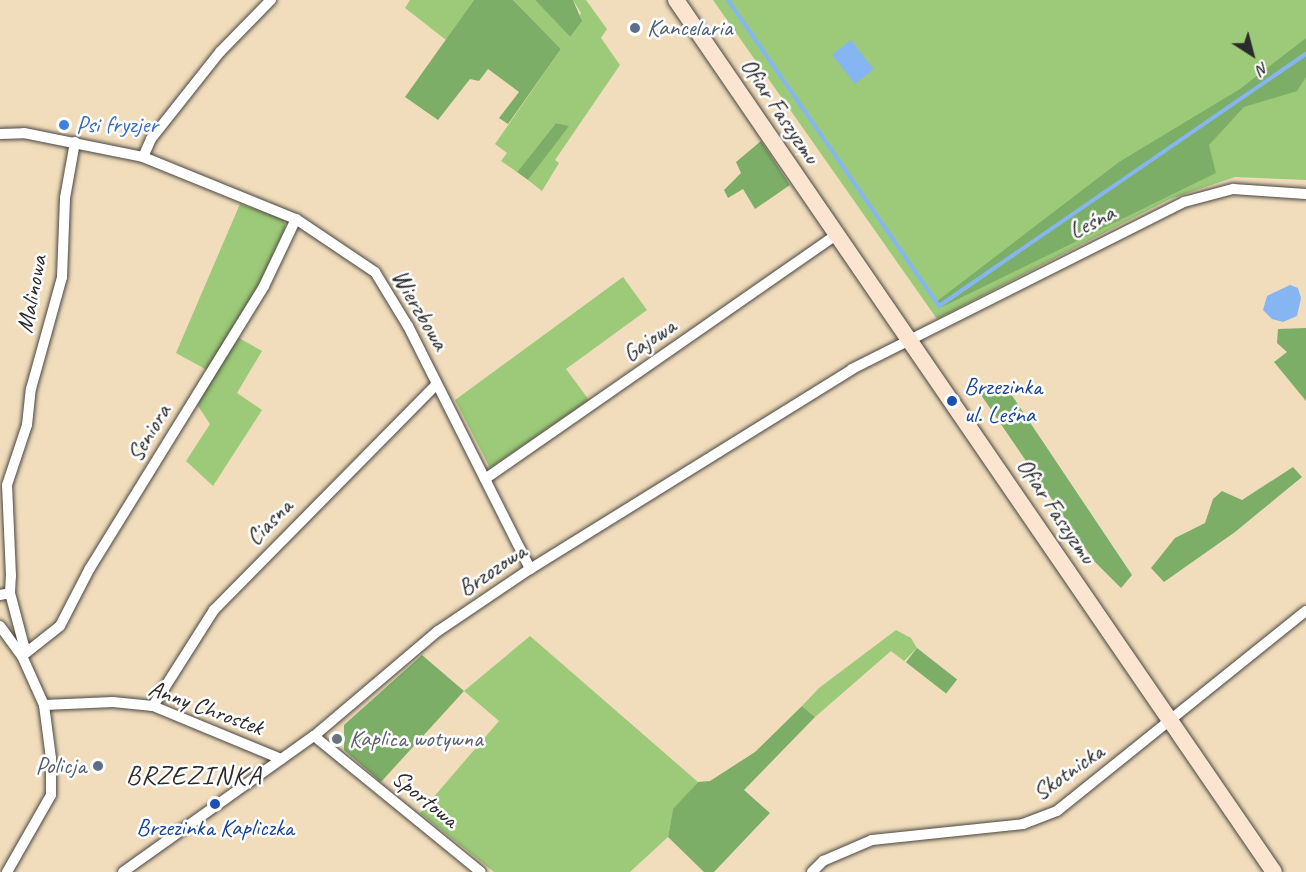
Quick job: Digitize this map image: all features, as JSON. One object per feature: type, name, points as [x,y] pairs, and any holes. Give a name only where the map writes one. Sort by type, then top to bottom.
[{"type":"street","points":[[143,157],[151,139],[220,52],[271,0]]},
{"type":"street","name":"Ofiar Faszyzmu","points":[[676,0],[1172,720],[1274,872]]},
{"type":"street","name":"Wierzbowa","points":[[0,134],[75,142],[143,157],[296,219],[375,272],[437,384],[530,569]]},
{"type":"street","name":"Malinowa","points":[[22,656],[24,646],[5,594],[7,485],[27,425],[31,389],[62,277],[65,198],[75,142]]},
{"type":"street","name":"Leśna","points":[[910,340],[1184,202],[1233,189],[1306,194]]},
{"type":"street","name":"Seniora","points":[[22,656],[60,626],[90,568],[264,286],[296,219]]},
{"type":"street","name":"Gajowa","points":[[485,479],[836,235]]},
{"type":"street","name":"Brzozowa","points":[[123,872],[314,736],[438,631],[530,569],[852,369],[910,340]]},
{"type":"street","name":"Ciasna","points":[[153,706],[214,610],[437,384]]},
{"type":"street","name":"Skotnicka","points":[[812,872],[823,861],[872,840],[1023,824],[1058,811],[1306,611]]},
{"type":"street","points":[[0,626],[22,656],[44,705],[51,795],[7,872]]},
{"type":"street","name":"Anny Chrostek","points":[[44,705],[113,702],[153,706],[281,759]]},
{"type":"street","name":"Sportowa","points":[[314,736],[481,872]]},
{"type":"green space","points":[[410,0],[474,0],[446,40],[405,8]]},
{"type":"green space","points":[[474,0],[513,0],[561,49],[508,124],[499,118],[519,92],[488,69],[479,81],[470,79],[438,120],[405,97]]},
{"type":"green space","points":[[513,0],[535,0],[570,37],[581,13],[573,0],[586,0],[607,29],[601,38],[620,65],[555,160],[559,163],[542,191],[528,180],[568,126],[556,123],[517,172],[501,161],[507,153],[495,144],[561,49]]},
{"type":"green space","points":[[535,0],[573,0],[582,21],[570,37]]},
{"type":"green space","points":[[713,0],[1306,0],[1306,180],[1235,177],[1170,199],[937,319]]},
{"type":"green space","points":[[1306,38],[1306,77],[1297,91],[1244,107],[1209,145],[1216,173],[942,307],[936,302],[1119,162],[1240,89]]},
{"type":"green space","points":[[556,123],[569,126],[528,180],[517,172]]},
{"type":"green space","points":[[761,141],[790,185],[755,209],[743,189],[728,198],[724,190],[741,173],[736,162]]},
{"type":"green space","points":[[240,204],[284,219],[285,228],[262,280],[207,370],[176,353]]},
{"type":"green space","points":[[623,277],[647,310],[566,369],[589,400],[490,468],[455,400]]},
{"type":"green space","points":[[1306,328],[1306,401],[1274,362],[1287,352],[1277,343],[1278,329]]},
{"type":"green space","points":[[239,338],[262,351],[237,393],[262,410],[213,486],[186,461],[210,424],[196,403]]},
{"type":"green space","points":[[1005,385],[1132,575],[1121,588],[1094,561],[979,392]]},
{"type":"green space","points":[[1293,467],[1302,477],[1235,532],[1164,582],[1151,568],[1175,538],[1205,523],[1213,499],[1222,491],[1242,500]]},
{"type":"green space","points":[[896,630],[911,638],[917,648],[904,661],[891,651],[815,717],[802,706],[819,688]]},
{"type":"green space","points":[[530,636],[698,782],[673,810],[668,837],[630,872],[494,872],[420,813],[499,721],[464,691]]},
{"type":"green space","points":[[917,648],[957,679],[946,694],[906,662]]},
{"type":"green space","points":[[422,655],[464,691],[381,782],[344,750],[344,725]]},
{"type":"green space","points":[[802,706],[815,717],[744,790],[770,813],[714,872],[704,872],[668,837],[673,809],[698,782],[710,781],[755,752]]},
{"type":"water","points":[[851,40],[874,69],[855,84],[832,55]]},
{"type":"water","points":[[1290,285],[1298,288],[1301,298],[1297,316],[1283,322],[1272,319],[1263,310],[1267,296]]},
{"type":"waterway","points":[[728,0],[939,306],[1306,54]]},
{"type":"place","name":"Kancelaria","points":[[635,28]]},
{"type":"place","name":"Psi fryzjer","points":[[64,125]]},
{"type":"place","name":"Brzezinka ul. Leśna","points":[[952,401]]},
{"type":"place","name":"Kaplica wotywna","points":[[337,739]]},
{"type":"place","name":"Policja","points":[[98,766]]},
{"type":"place","name":"Brzezinka Kapliczka","points":[[215,804]]},
{"type":"district","name":"BRZEZINKA","points":[[194,776]]}]
